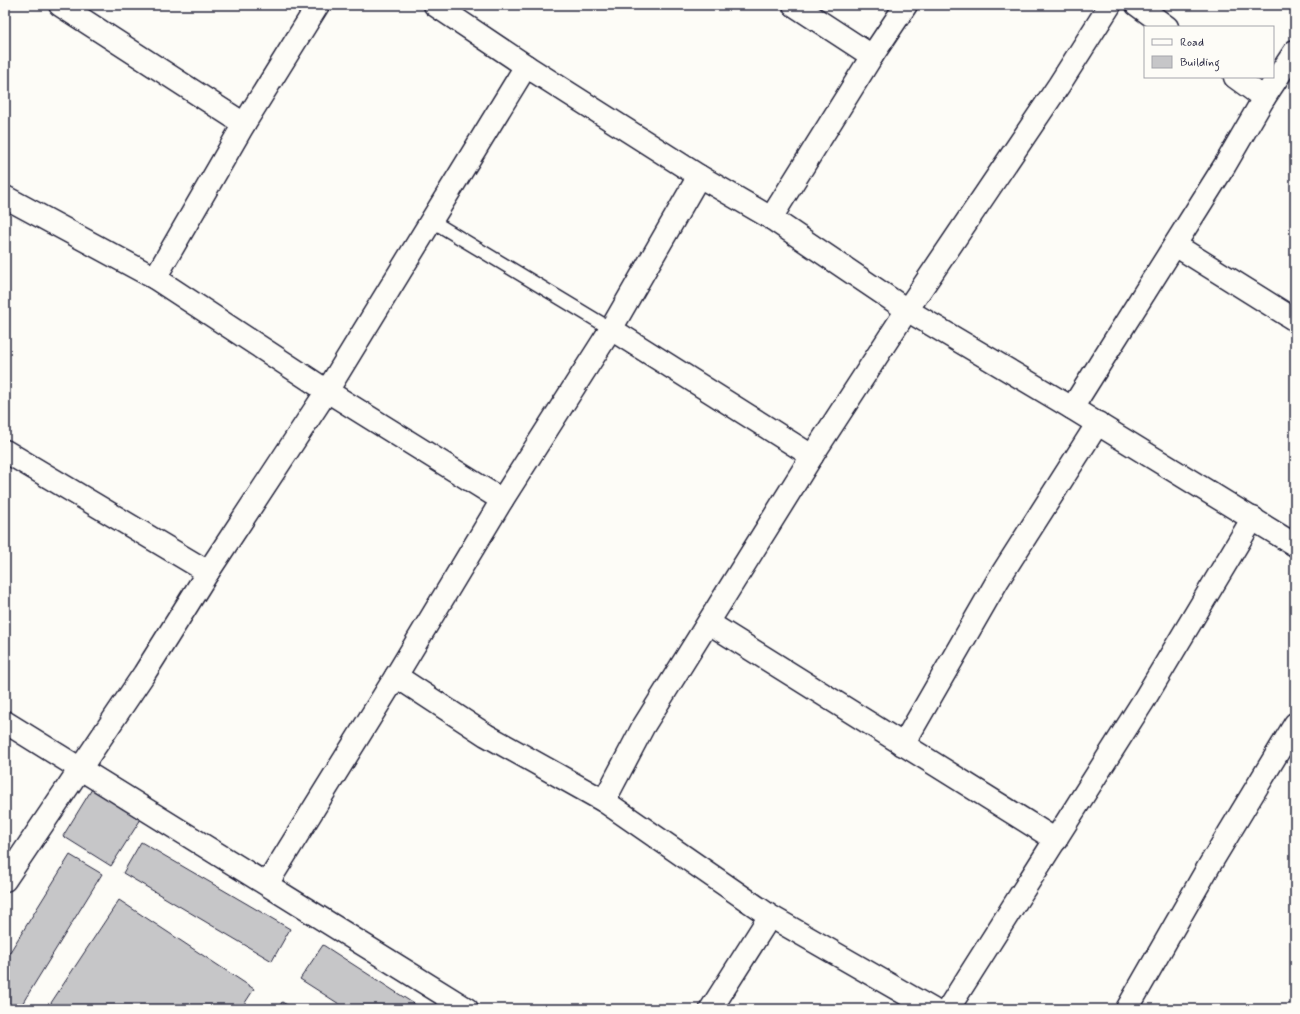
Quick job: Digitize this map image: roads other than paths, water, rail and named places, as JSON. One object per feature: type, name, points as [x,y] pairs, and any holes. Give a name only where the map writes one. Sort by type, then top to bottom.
[{"type":"street","points":[[60,5],[244,124]]},
{"type":"street","points":[[155,278],[244,124],[318,5]]},
{"type":"street","points":[[435,5],[463,13],[526,66],[699,176],[772,218],[907,310],[1098,423],[1295,544]]},
{"type":"street","points":[[794,5],[872,56]]},
{"type":"street","points":[[772,218],[872,56],[906,5]]},
{"type":"street","points":[[604,801],[643,727],[709,623],[749,555],[907,310],[1059,85],[1110,5]]},
{"type":"street","points":[[1137,5],[1166,26]]},
{"type":"street","points":[[1072,408],[1225,165],[1264,98],[1295,51]]},
{"type":"street","points":[[5,880],[144,674],[208,572],[327,391],[526,66]]},
{"type":"street","points":[[1236,78],[1264,98]]},
{"type":"street","points":[[267,884],[396,676],[502,500],[611,329],[699,176]]},
{"type":"street","points":[[5,197],[155,278],[327,391],[502,500]]},
{"type":"street","points":[[1175,245],[1295,320]]},
{"type":"street","points":[[611,329],[812,456]]},
{"type":"street","points":[[903,745],[998,580],[1098,423]]},
{"type":"street","points":[[5,451],[208,572]]},
{"type":"street","points":[[948,1009],[1144,700],[1253,518]]},
{"type":"street","points":[[709,623],[1056,840]]},
{"type":"street","points":[[396,676],[486,735],[604,801],[770,916],[932,1009]]},
{"type":"street","points":[[5,722],[467,1009]]},
{"type":"street","points":[[1127,1009],[1205,873],[1295,724]]},
{"type":"street","points":[[712,1009],[770,916]]},
{"type":"lane","points":[[432,221],[611,329]]}]
